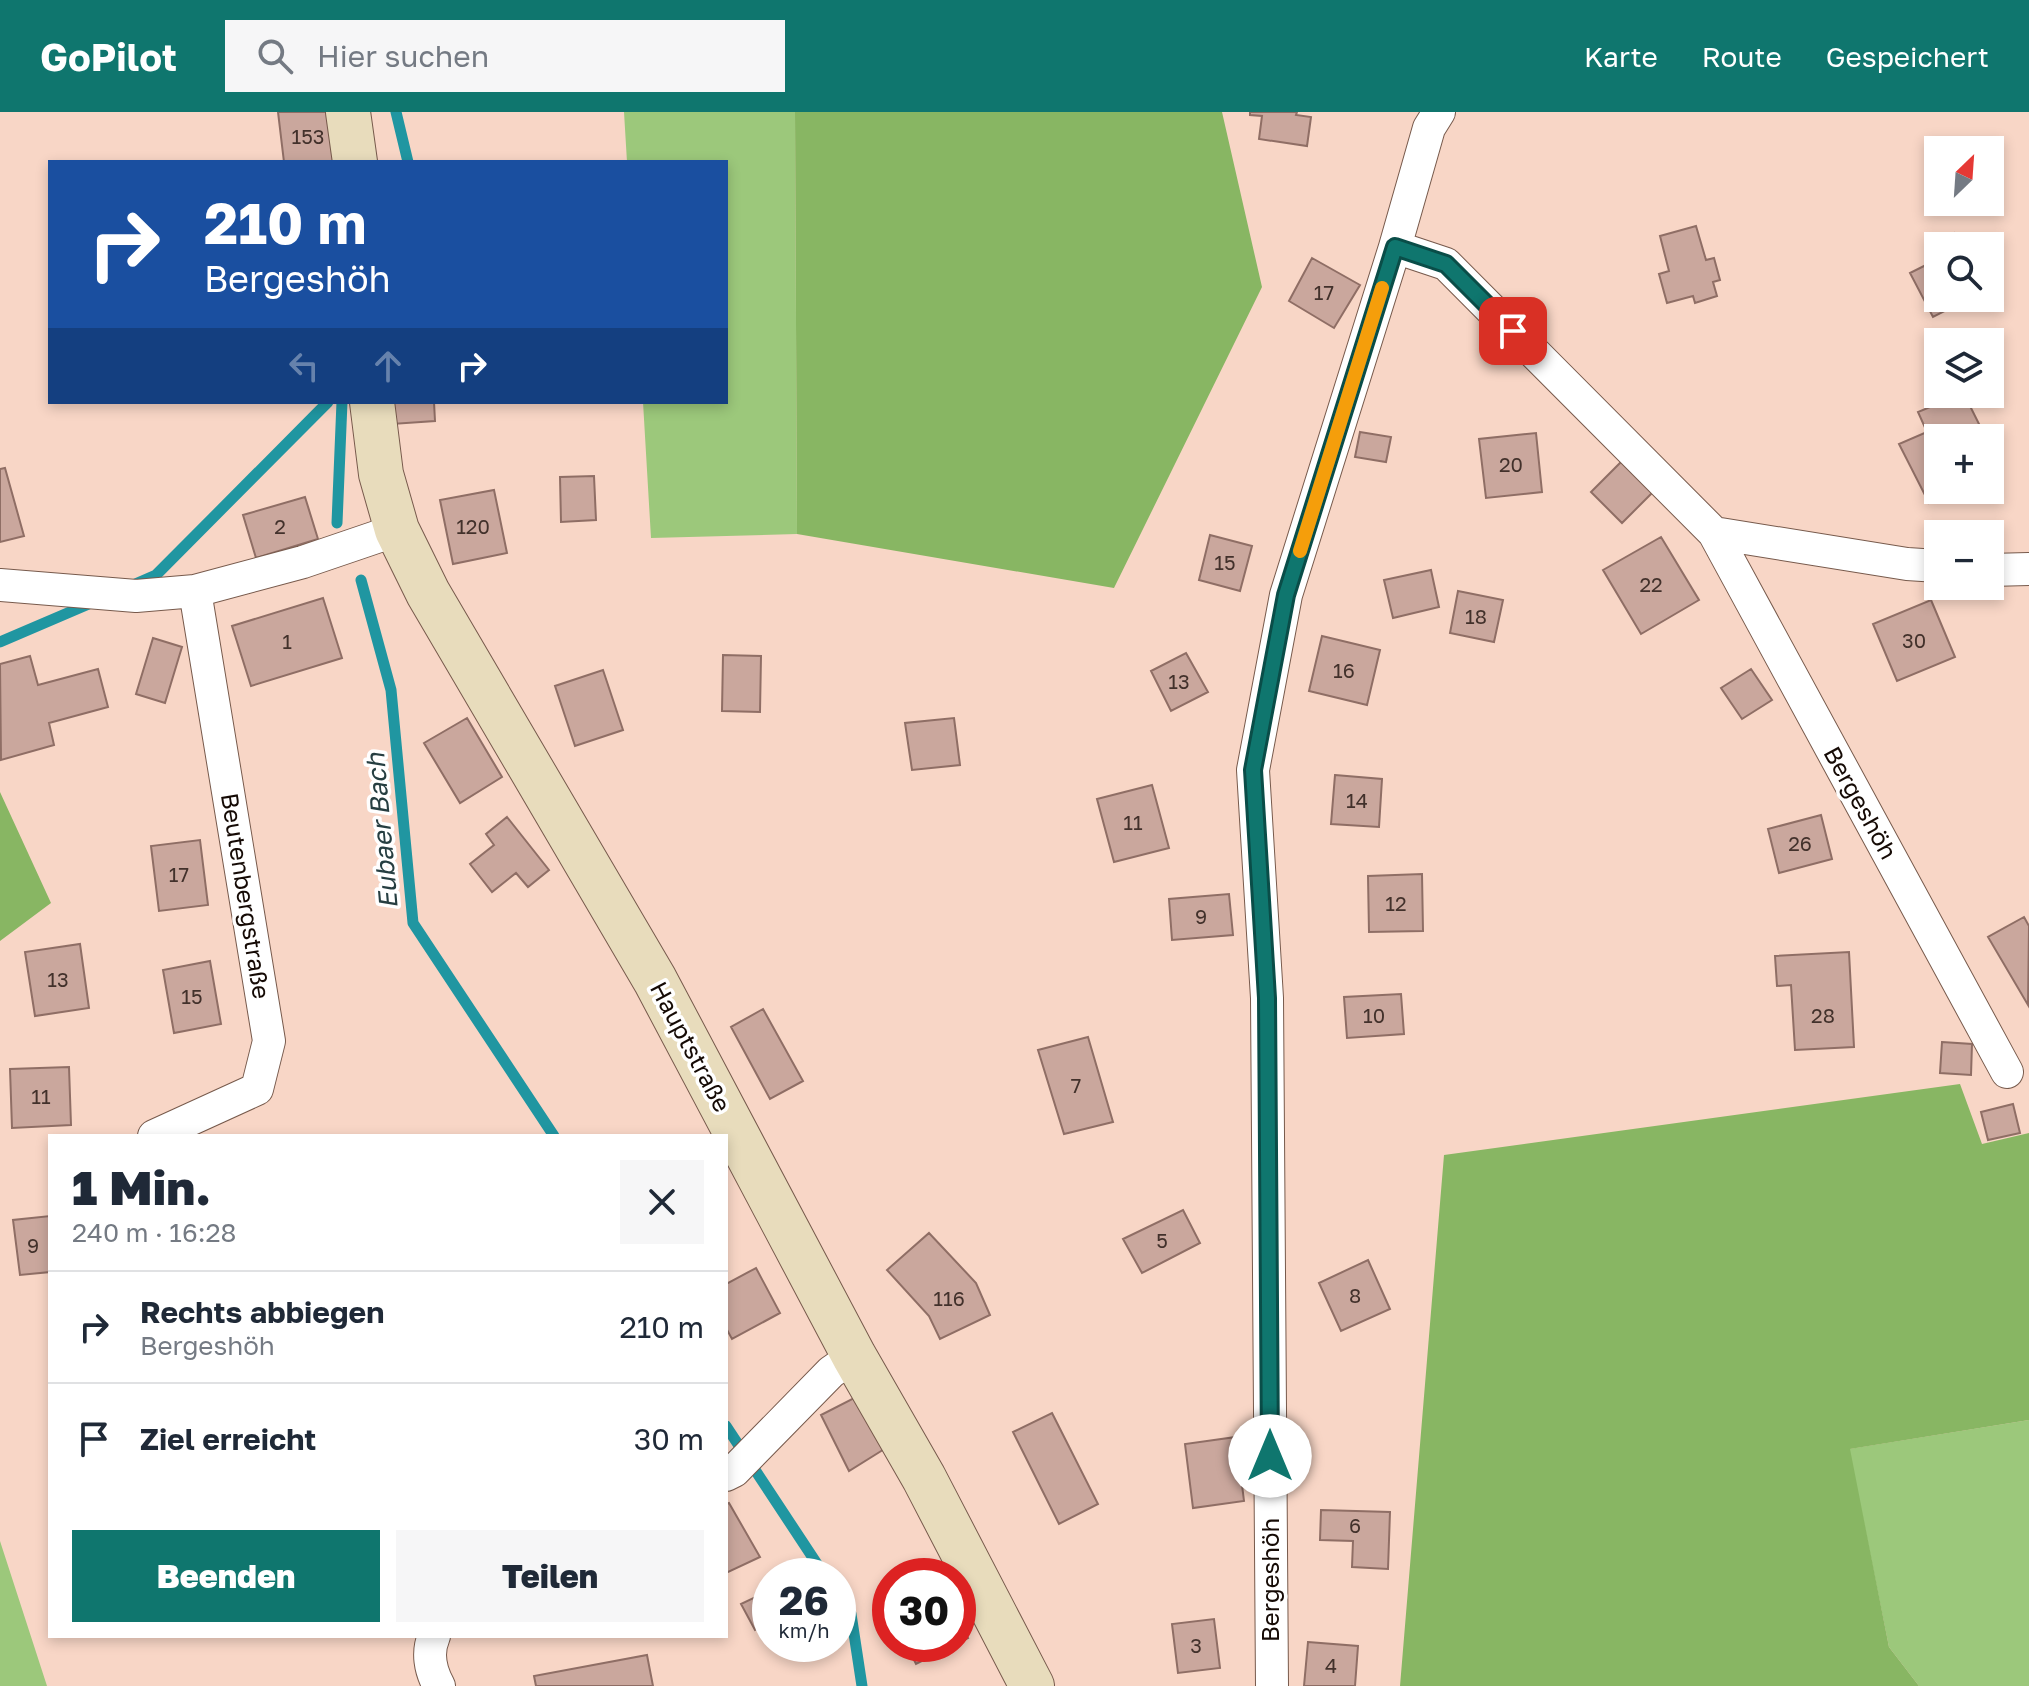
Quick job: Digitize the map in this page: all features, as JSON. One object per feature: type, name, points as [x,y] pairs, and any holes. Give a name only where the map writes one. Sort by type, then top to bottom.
[{"type":"street","points":[[348,112],[355,160]]},
{"type":"street","name":"Bergeshöh","points":[[1272,1686],[1267,998],[1253,770],[1286,595],[1429,128],[1439,112]]},
{"type":"street","name":"Bergeshöh","points":[[1395,247],[1446,264],[1714,533],[2007,1072]]},
{"type":"street","name":"Hauptstraße","points":[[372,404],[381,474],[397,530],[428,593],[655,980],[854,1356],[924,1478],[1032,1686]]},
{"type":"street","points":[[0,585],[136,596],[195,591],[303,562],[397,530]]},
{"type":"street","points":[[1714,533],[1924,565]]},
{"type":"street","points":[[2004,570],[2029,569]]},
{"type":"street","name":"Beutenbergstraße","points":[[158,1134],[257,1089],[269,1041],[195,591]]},
{"type":"street","points":[[730,1473],[831,1372],[854,1356]]},
{"type":"street","points":[[433,1638],[429,1647],[431,1666],[439,1686]]},
{"type":"green space","points":[[624,112],[795,112],[797,534],[651,538],[643,404],[728,404],[728,160],[627,160]]},
{"type":"green space","points":[[795,112],[1222,112],[1262,287],[1114,588],[797,534]]},
{"type":"green space","points":[[0,792],[51,903],[0,941]]},
{"type":"green space","points":[[1960,1084],[1982,1144],[2029,1133],[2029,1420],[1850,1449],[1889,1647],[1919,1686],[1400,1686],[1444,1155]]},
{"type":"green space","points":[[2029,1420],[2029,1686],[1919,1686],[1889,1647],[1849,1449]]},
{"type":"green space","points":[[0,1541],[47,1686],[0,1686]]},
{"type":"building","points":[[278,112],[332,112],[338,160],[284,160]]},
{"type":"building","points":[[1250,112],[1297,112],[1296,115],[1311,117],[1307,146],[1259,139],[1262,116],[1250,115]]},
{"type":"building","points":[[1696,226],[1706,260],[1714,258],[1720,280],[1713,282],[1717,296],[1695,303],[1693,296],[1667,303],[1659,274],[1669,271],[1660,236]]},
{"type":"building","points":[[1312,258],[1360,285],[1334,328],[1289,301]]},
{"type":"building","points":[[1924,266],[1924,300],[1910,273]]},
{"type":"building","points":[[390,404],[434,404],[435,421],[392,424]]},
{"type":"building","points":[[1928,408],[1971,408],[1979,424],[1924,425],[1918,412]]},
{"type":"building","points":[[1360,432],[1391,437],[1386,462],[1355,457]]},
{"type":"building","points":[[1536,433],[1542,492],[1486,498],[1479,439]]},
{"type":"building","points":[[1924,433],[1924,493],[1899,444]]},
{"type":"building","points":[[1622,461],[1654,491],[1622,523],[1591,492]]},
{"type":"building","points":[[5,468],[24,536],[0,542],[0,469]]},
{"type":"building","points":[[594,476],[596,520],[561,522],[560,477]]},
{"type":"building","points":[[494,490],[507,553],[453,564],[440,500]]},
{"type":"building","points":[[305,497],[318,539],[256,558],[243,515]]},
{"type":"building","points":[[1210,535],[1252,546],[1240,591],[1199,580]]},
{"type":"building","points":[[1661,537],[1699,600],[1641,634],[1603,570]]},
{"type":"building","points":[[1431,570],[1439,607],[1393,618],[1384,580]]},
{"type":"building","points":[[1458,591],[1503,600],[1494,642],[1450,633]]},
{"type":"building","points":[[323,598],[342,658],[251,686],[232,626]]},
{"type":"building","points":[[1931,600],[1955,657],[1897,681],[1873,624]]},
{"type":"building","points":[[1322,636],[1380,650],[1367,705],[1309,691]]},
{"type":"building","points":[[153,638],[182,647],[165,703],[136,694]]},
{"type":"building","points":[[1186,653],[1208,692],[1171,711],[1151,671]]},
{"type":"building","points":[[723,655],[761,656],[760,712],[722,711]]},
{"type":"building","points":[[30,656],[38,685],[98,669],[108,707],[49,723],[54,745],[1,760],[0,664]]},
{"type":"building","points":[[1751,669],[1772,700],[1742,719],[1721,688]]},
{"type":"building","points":[[603,670],[623,730],[575,746],[555,686]]},
{"type":"building","points":[[467,718],[502,777],[460,803],[424,743]]},
{"type":"building","points":[[954,718],[960,765],[912,770],[905,723]]},
{"type":"building","points":[[1335,775],[1382,779],[1379,827],[1331,824]]},
{"type":"building","points":[[1152,785],[1169,848],[1114,862],[1097,799]]},
{"type":"building","points":[[1821,815],[1832,859],[1779,873],[1768,829]]},
{"type":"building","points":[[507,817],[549,870],[528,887],[516,873],[492,892],[470,864],[494,845],[486,834]]},
{"type":"building","points":[[200,840],[208,905],[159,911],[151,846]]},
{"type":"building","points":[[1422,874],[1423,931],[1369,932],[1368,876]]},
{"type":"building","points":[[1229,894],[1233,935],[1172,940],[1169,899]]},
{"type":"building","points":[[2024,917],[2029,926],[2028,1005],[1988,937]]},
{"type":"building","points":[[80,944],[89,1008],[35,1016],[25,952]]},
{"type":"building","points":[[1849,952],[1854,1047],[1795,1050],[1791,985],[1777,986],[1775,956]]},
{"type":"building","points":[[210,961],[221,1024],[174,1033],[163,970]]},
{"type":"building","points":[[1401,994],[1404,1034],[1347,1038],[1344,997]]},
{"type":"building","points":[[763,1009],[803,1081],[770,1099],[731,1027]]},
{"type":"building","points":[[1088,1037],[1113,1122],[1064,1134],[1038,1050]]},
{"type":"building","points":[[1942,1042],[1972,1044],[1971,1075],[1940,1073]]},
{"type":"building","points":[[69,1067],[71,1125],[12,1128],[10,1069]]},
{"type":"building","points":[[2013,1104],[2020,1133],[1988,1140],[1981,1112]]},
{"type":"building","points":[[1183,1210],[1200,1243],[1142,1273],[1123,1239]]},
{"type":"building","points":[[48,1216],[48,1272],[20,1275],[13,1220]]},
{"type":"building","points":[[929,1233],[976,1283],[990,1315],[940,1339],[929,1316],[887,1270]]},
{"type":"building","points":[[1368,1260],[1390,1309],[1341,1331],[1319,1283]]},
{"type":"building","points":[[756,1268],[780,1313],[732,1339],[728,1332],[728,1283]]},
{"type":"building","points":[[858,1396],[886,1448],[849,1471],[821,1415]]},
{"type":"building","points":[[1052,1413],[1098,1504],[1059,1524],[1013,1432]]},
{"type":"building","points":[[1236,1437],[1244,1501],[1193,1508],[1185,1444]]},
{"type":"building","points":[[729,1503],[760,1557],[752,1558],[728,1572]]},
{"type":"building","points":[[1321,1510],[1390,1512],[1388,1569],[1352,1567],[1353,1541],[1320,1540]]},
{"type":"building","points":[[752,1599],[752,1624],[741,1604]]},
{"type":"building","points":[[1214,1619],[1220,1668],[1178,1673],[1172,1624]]},
{"type":"building","points":[[1308,1642],[1358,1646],[1355,1686],[1304,1686]]},
{"type":"building","points":[[647,1655],[653,1686],[536,1686],[534,1676]]},
{"type":"waterway","name":"Eubaer Bach","points":[[396,112],[408,160]]},
{"type":"waterway","points":[[133,585],[156,575],[326,404]]},
{"type":"waterway","name":"Eubaer Bach","points":[[337,523],[342,404]]},
{"type":"waterway","name":"Eubaer Bach","points":[[361,580],[391,690],[413,923],[553,1134]]},
{"type":"waterway","points":[[0,642],[91,603]]},
{"type":"waterway","name":"Eubaer Bach","points":[[728,1429],[813,1558]]},
{"type":"waterway","name":"Eubaer Bach","points":[[856,1647],[862,1686]]},
{"type":"slow traffic","points":[[1300,551],[1382,288]]},
{"type":"route","points":[[1270,1456],[1267,998],[1253,770],[1286,595],[1395,247],[1446,264],[1513,331]]}]
